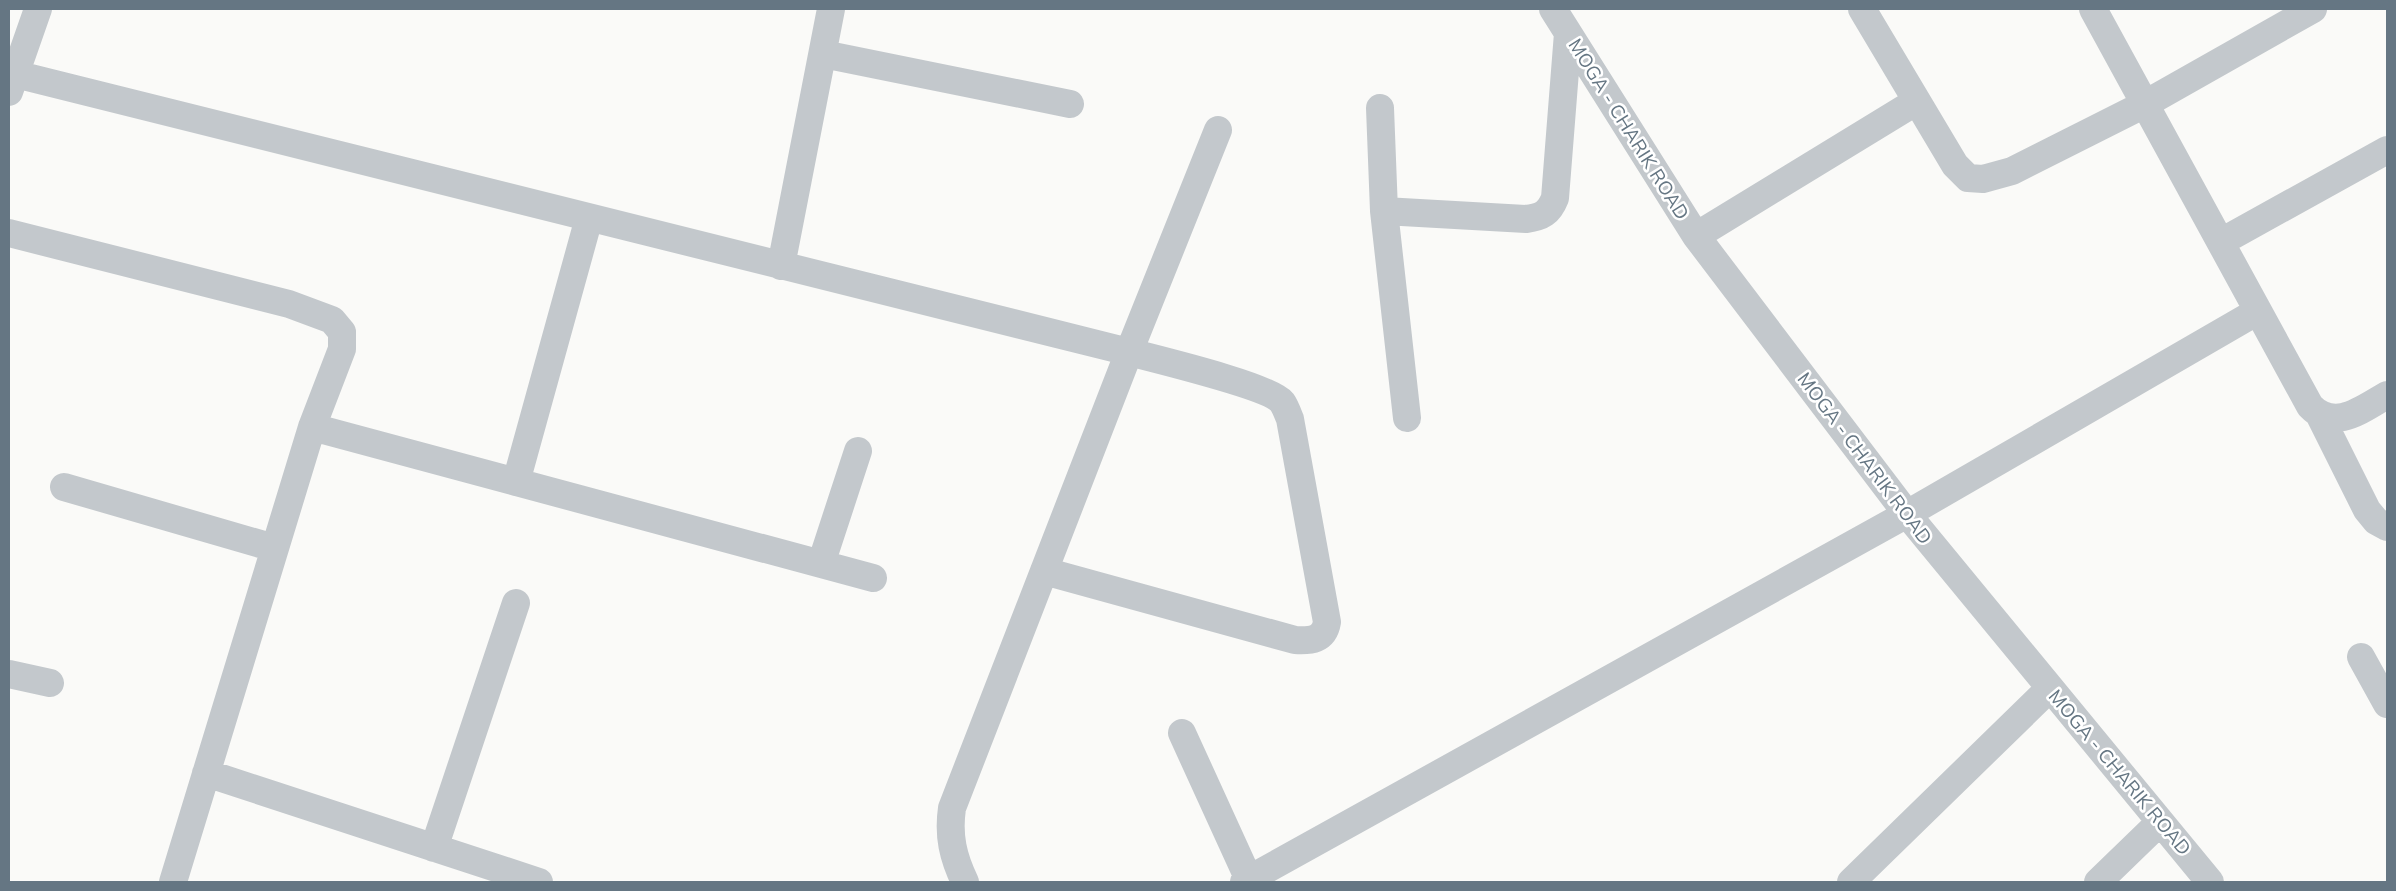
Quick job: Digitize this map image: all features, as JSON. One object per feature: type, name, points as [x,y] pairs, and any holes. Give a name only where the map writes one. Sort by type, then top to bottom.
[{"type":"street","points":[[38,9],[12,84],[589,218],[1129,352],[1238,382],[1265,392],[1281,401],[1290,419],[1327,622],[1326,630],[1322,635],[1309,641],[1295,640],[1044,571]]},
{"type":"street","points":[[781,266],[831,9]]},
{"type":"street","name":"MOGA - CHARIK ROAD","points":[[1553,9],[1696,236],[1907,514],[2210,882]]},
{"type":"street","points":[[1862,9],[1955,165],[1968,178],[1983,179],[2012,171],[2145,104],[2313,9]]},
{"type":"street","points":[[2093,9],[2310,406],[2320,416],[2367,510],[2376,521],[2387,528]]},
{"type":"street","points":[[1384,211],[1526,219],[1540,218],[1550,209],[1555,198],[1568,33]]},
{"type":"street","points":[[822,54],[1070,104]]},
{"type":"street","points":[[1696,236],[1917,101]]},
{"type":"street","points":[[1380,108],[1384,211],[1407,418]]},
{"type":"street","points":[[965,882],[956,863],[949,828],[952,808],[1129,352],[1218,130]]},
{"type":"street","points":[[2221,242],[2387,150]]},
{"type":"street","points":[[516,482],[589,218]]},
{"type":"street","points":[[9,233],[289,304],[332,320],[342,332],[342,349],[312,427],[173,882]]},
{"type":"street","points":[[1182,733],[1248,881],[1907,514],[2258,311]]},
{"type":"street","points":[[2320,416],[2335,419],[2352,414],[2387,394]]},
{"type":"street","points":[[312,427],[873,578]]},
{"type":"street","points":[[821,564],[858,451]]},
{"type":"street","points":[[64,487],[274,548]]},
{"type":"street","points":[[434,848],[516,603]]},
{"type":"street","points":[[2361,658],[2387,704]]},
{"type":"street","points":[[9,674],[50,683]]},
{"type":"street","points":[[1851,882],[2050,688]]},
{"type":"street","points":[[206,773],[539,882]]},
{"type":"street","points":[[2098,882],[2160,822]]}]
